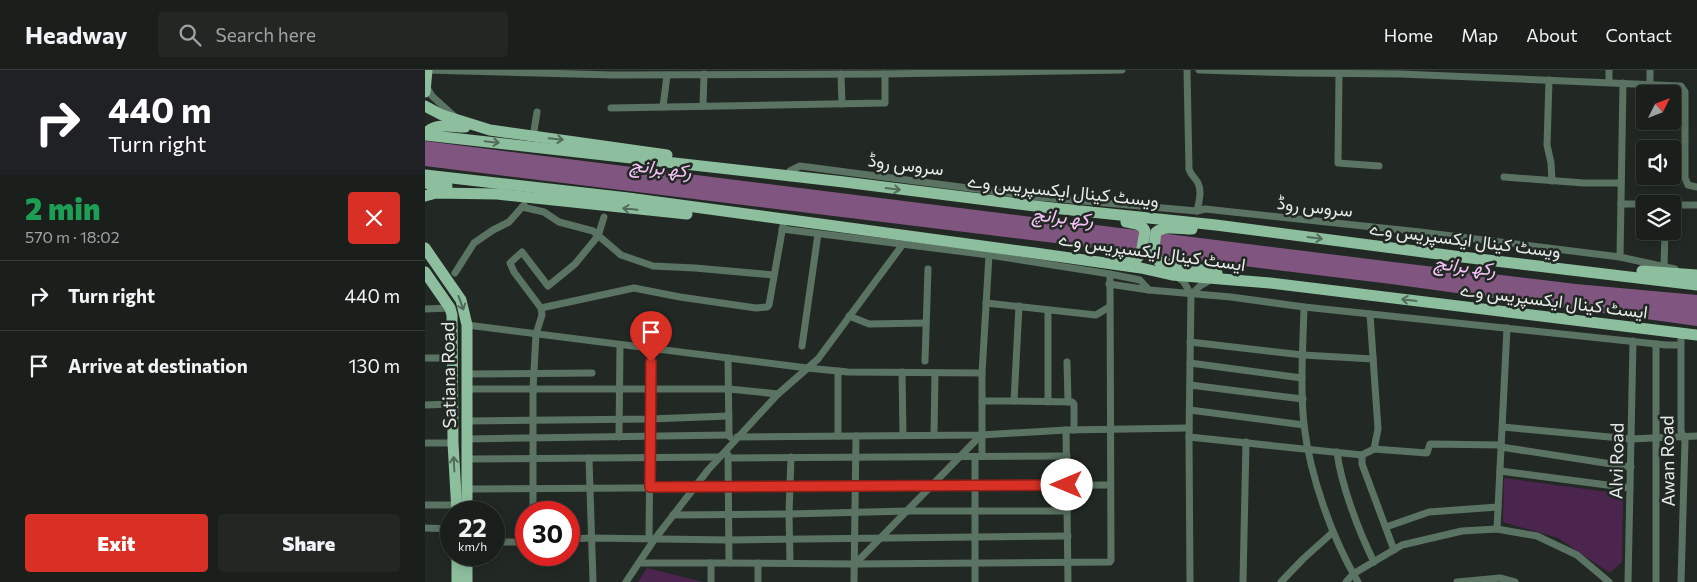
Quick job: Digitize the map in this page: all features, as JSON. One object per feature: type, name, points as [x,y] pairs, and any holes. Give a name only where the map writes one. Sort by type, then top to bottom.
[{"type":"main road","points":[[425,92],[426,70]]},
{"type":"main road","points":[[425,106],[442,115],[490,130],[790,171],[844,182]]},
{"type":"main road","points":[[425,134],[438,125],[474,126]]},
{"type":"main road","name":"ویسٹ کینال ایکسپریس وے","points":[[425,134],[1043,207],[1281,233],[1697,285]]},
{"type":"main road","name":"ایسٹ کینال ایکسپریس وے","points":[[425,175],[628,198],[783,225],[1035,253],[1141,268],[1172,275],[1270,284],[1697,335]]},
{"type":"main road","points":[[425,182],[431,186],[497,194],[783,225]]},
{"type":"main road","points":[[425,196],[436,193],[497,194]]},
{"type":"main road","points":[[1043,207],[1139,224],[1150,232]]},
{"type":"main road","points":[[1150,232],[1167,228],[1281,233]]},
{"type":"main road","points":[[1147,255],[1150,232]]},
{"type":"main road","name":"Satiana Road","points":[[425,248],[450,274],[461,300],[467,324],[467,501]]},
{"type":"main road","points":[[1035,253],[1133,259],[1147,255],[1161,262],[1270,284]]},
{"type":"main road","points":[[1454,256],[1546,265],[1697,274]]},
{"type":"main road","name":"Satiana Road","points":[[425,272],[449,308],[453,323],[453,443],[457,501]]},
{"type":"main road","points":[[433,284],[450,274]]},
{"type":"main road","points":[[1457,306],[1637,339],[1697,342]]},
{"type":"main road","points":[[457,566],[457,582]]},
{"type":"main road","points":[[467,566],[467,582]]},
{"type":"street","points":[[426,70],[704,74],[742,72],[885,74],[1122,70]]},
{"type":"street","points":[[1187,70],[1189,169],[1200,188],[1197,211]]},
{"type":"street","points":[[1199,70],[1339,74],[1382,72],[1479,74],[1549,80],[1681,86],[1685,92],[1685,178],[1688,185],[1697,187]]},
{"type":"street","points":[[1609,70],[1609,82]]},
{"type":"street","points":[[1650,84],[1651,70]]},
{"type":"street","points":[[663,107],[664,73]]},
{"type":"street","points":[[703,106],[704,74]]},
{"type":"street","points":[[841,74],[842,104]]},
{"type":"street","points":[[611,108],[885,103],[885,74]]},
{"type":"street","points":[[1339,74],[1338,163],[1379,166]]},
{"type":"street","points":[[1549,80],[1547,145],[1552,181]]},
{"type":"street","points":[[425,83],[432,96],[459,120],[490,130]]},
{"type":"street","points":[[1621,257],[1623,83]]},
{"type":"street","points":[[533,137],[537,112]]},
{"type":"street","name":"سروس روڈ","points":[[790,171],[800,166],[1037,197],[1197,211],[1205,209],[1429,234],[1621,257],[1697,274]]},
{"type":"street","points":[[1504,177],[1552,181],[1621,183]]},
{"type":"street","points":[[450,274],[474,242],[509,222],[530,197]]},
{"type":"street","points":[[1621,204],[1636,204]]},
{"type":"street","points":[[1681,205],[1697,205]]},
{"type":"street","points":[[522,207],[544,212],[559,222],[593,231],[621,255],[653,266],[775,275]]},
{"type":"street","points":[[533,501],[533,389],[536,334],[542,315],[541,308],[514,272],[510,263],[522,252],[548,286],[575,264],[598,236],[604,217]]},
{"type":"street","points":[[541,308],[635,288],[680,298],[765,308],[769,305],[783,225],[818,234],[989,255],[1110,274],[1140,280],[1149,290]]},
{"type":"street","points":[[802,346],[818,234]]},
{"type":"street","points":[[1664,267],[1665,240]]},
{"type":"street","points":[[626,582],[639,563],[651,539],[728,447],[733,438],[826,348],[903,244]]},
{"type":"street","points":[[975,582],[975,485],[981,435],[989,255]]},
{"type":"street","points":[[925,361],[928,269]]},
{"type":"street","points":[[639,563],[855,564],[1107,562],[1111,560],[1110,274]]},
{"type":"street","points":[[1172,275],[1184,282],[1191,295],[1189,428],[1191,582]]},
{"type":"street","points":[[1191,295],[1200,286],[1212,279]]},
{"type":"street","points":[[1109,284],[1191,295],[1231,297],[1370,314],[1637,339],[1657,344],[1681,342]]},
{"type":"street","points":[[987,303],[1096,315],[1109,307]]},
{"type":"street","points":[[1014,401],[1019,306]]},
{"type":"street","points":[[1304,307],[1302,378],[1304,425],[1308,450],[1333,532],[1343,556],[1358,582]]},
{"type":"street","points":[[425,309],[449,308]]},
{"type":"street","points":[[1048,310],[1048,402]]},
{"type":"street","points":[[1370,314],[1378,429],[1373,449]]},
{"type":"street","points":[[849,316],[869,324],[926,322]]},
{"type":"street","points":[[467,324],[651,349],[838,371],[983,373]]},
{"type":"street","points":[[1497,530],[1507,328]]},
{"type":"street","name":"Alvi Road","points":[[1626,581],[1637,339]]},
{"type":"street","points":[[1190,342],[1303,355],[1373,359]]},
{"type":"street","name":"Awan Road","points":[[1681,342],[1681,431],[1684,437],[1681,582]]},
{"type":"street","points":[[1656,582],[1657,344]]},
{"type":"street","points":[[619,438],[620,345]]},
{"type":"street","points":[[651,349],[651,539]]},
{"type":"street","points":[[425,358],[453,358]]},
{"type":"street","points":[[728,358],[729,416],[733,438]]},
{"type":"street","points":[[1067,362],[1069,402]]},
{"type":"street","points":[[1190,363],[1302,378]]},
{"type":"street","points":[[838,371],[838,436]]},
{"type":"street","points":[[903,372],[903,436]]},
{"type":"street","points":[[935,372],[935,435]]},
{"type":"street","points":[[467,374],[593,373]]},
{"type":"street","points":[[1190,385],[1303,399]]},
{"type":"street","points":[[467,389],[729,389],[778,394]]},
{"type":"street","points":[[982,401],[1074,403],[1067,456],[1068,582]]},
{"type":"street","points":[[425,405],[453,404]]},
{"type":"street","points":[[1190,410],[1304,425]]},
{"type":"street","points":[[467,421],[729,416]]},
{"type":"street","points":[[1503,427],[1631,439],[1697,436]]},
{"type":"street","points":[[467,439],[981,435],[1070,430],[1189,428]]},
{"type":"street","points":[[855,564],[981,435]]},
{"type":"street","points":[[854,582],[855,436]]},
{"type":"street","points":[[1189,437],[1362,455],[1373,449],[1427,453],[1430,444],[1501,446],[1631,467]]},
{"type":"street","points":[[1243,582],[1246,442]]},
{"type":"street","points":[[425,443],[453,443]]},
{"type":"street","points":[[728,447],[729,563]]},
{"type":"street","points":[[1337,452],[1339,468],[1374,562]]},
{"type":"street","points":[[1362,455],[1361,464],[1394,550]]},
{"type":"street","points":[[729,458],[1067,456]]},
{"type":"street","points":[[467,459],[719,457]]},
{"type":"street","points":[[790,563],[791,457]]},
{"type":"street","points":[[589,458],[593,582]]},
{"type":"street","points":[[1500,471],[1630,488]]},
{"type":"street","points":[[467,489],[1110,485]]},
{"type":"street","points":[[425,505],[440,506]]},
{"type":"street","points":[[1386,527],[1429,512],[1498,507]]},
{"type":"street","points":[[673,514],[1067,511]]},
{"type":"street","points":[[425,528],[440,529]]},
{"type":"street","points":[[1346,582],[1353,574],[1402,545],[1462,531],[1497,530],[1537,536],[1577,555],[1609,582]]},
{"type":"street","points":[[1281,582],[1333,532]]},
{"type":"street","points":[[580,538],[790,540],[1067,536]]},
{"type":"street","points":[[711,563],[711,582]]},
{"type":"street","points":[[758,563],[758,582]]},
{"type":"street","points":[[1457,582],[1500,578],[1515,582]]},
{"type":"shaded area","points":[[425,141],[1393,262],[1576,284],[1697,295],[1697,326],[1391,284],[425,166]]},
{"type":"shaded area","points":[[1504,478],[1623,494],[1622,562],[1610,573],[1558,538],[1503,522]]},
{"type":"shaded area","points":[[647,568],[703,582],[638,582]]},
{"type":"route","points":[[651,362],[650,487],[1067,485]]},
{"type":"water label","name":"رکھ برانچ","points":[[661,167]]},
{"type":"water label","name":"رکھ برانچ","points":[[1063,216]]},
{"type":"water label","name":"رکھ برانچ","points":[[1465,265]]}]
